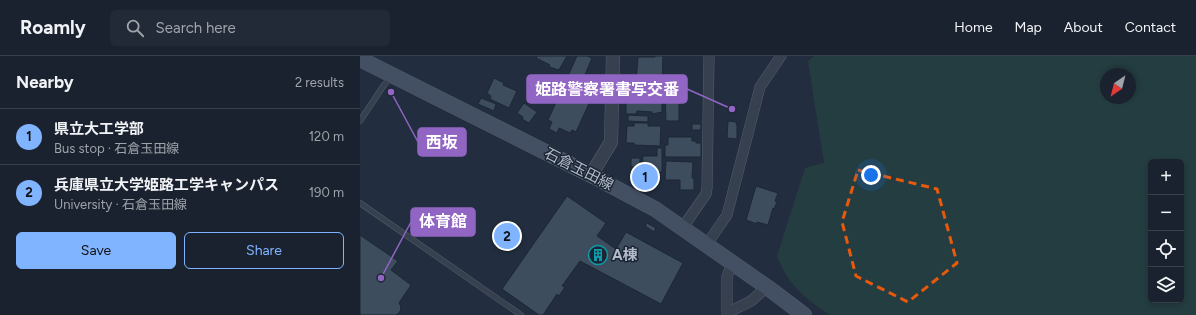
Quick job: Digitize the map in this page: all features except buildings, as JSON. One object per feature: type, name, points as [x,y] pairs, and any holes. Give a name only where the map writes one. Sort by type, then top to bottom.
[{"type":"main road","name":"石倉玉田線","points":[[360,59],[591,175],[655,209],[707,244],[804,315]]},
{"type":"street","points":[[591,175],[611,142],[613,56]]},
{"type":"street","points":[[683,227],[706,194],[707,188],[709,56]]},
{"type":"street","points":[[707,244],[727,215],[760,87],[781,56]]},
{"type":"street","points":[[732,262],[727,277],[725,314],[751,302],[767,287]]},
{"type":"lane","points":[[360,121],[384,85],[393,75]]},
{"type":"lane","points":[[360,203],[521,315]]},
{"type":"highlighted area","points":[[858,170],[937,189],[957,263],[908,302],[856,276],[842,222]]},
{"type":"green space","points":[[814,56],[1196,56],[1196,315],[830,315],[805,297],[798,290],[786,275],[777,256],[805,168],[824,163],[808,61]]},
{"type":"place","name":"西坂","points":[[391,92]]},
{"type":"place","name":"姫路警察署書写交番","points":[[732,109]]},
{"type":"place","name":"県立大工学部","points":[[645,177]]},
{"type":"place","name":"兵庫県立大学姫路工学キャンパス","points":[[507,236]]},
{"type":"place","name":"A棟","points":[[598,255]]},
{"type":"place","name":"体育館","points":[[381,278]]}]
